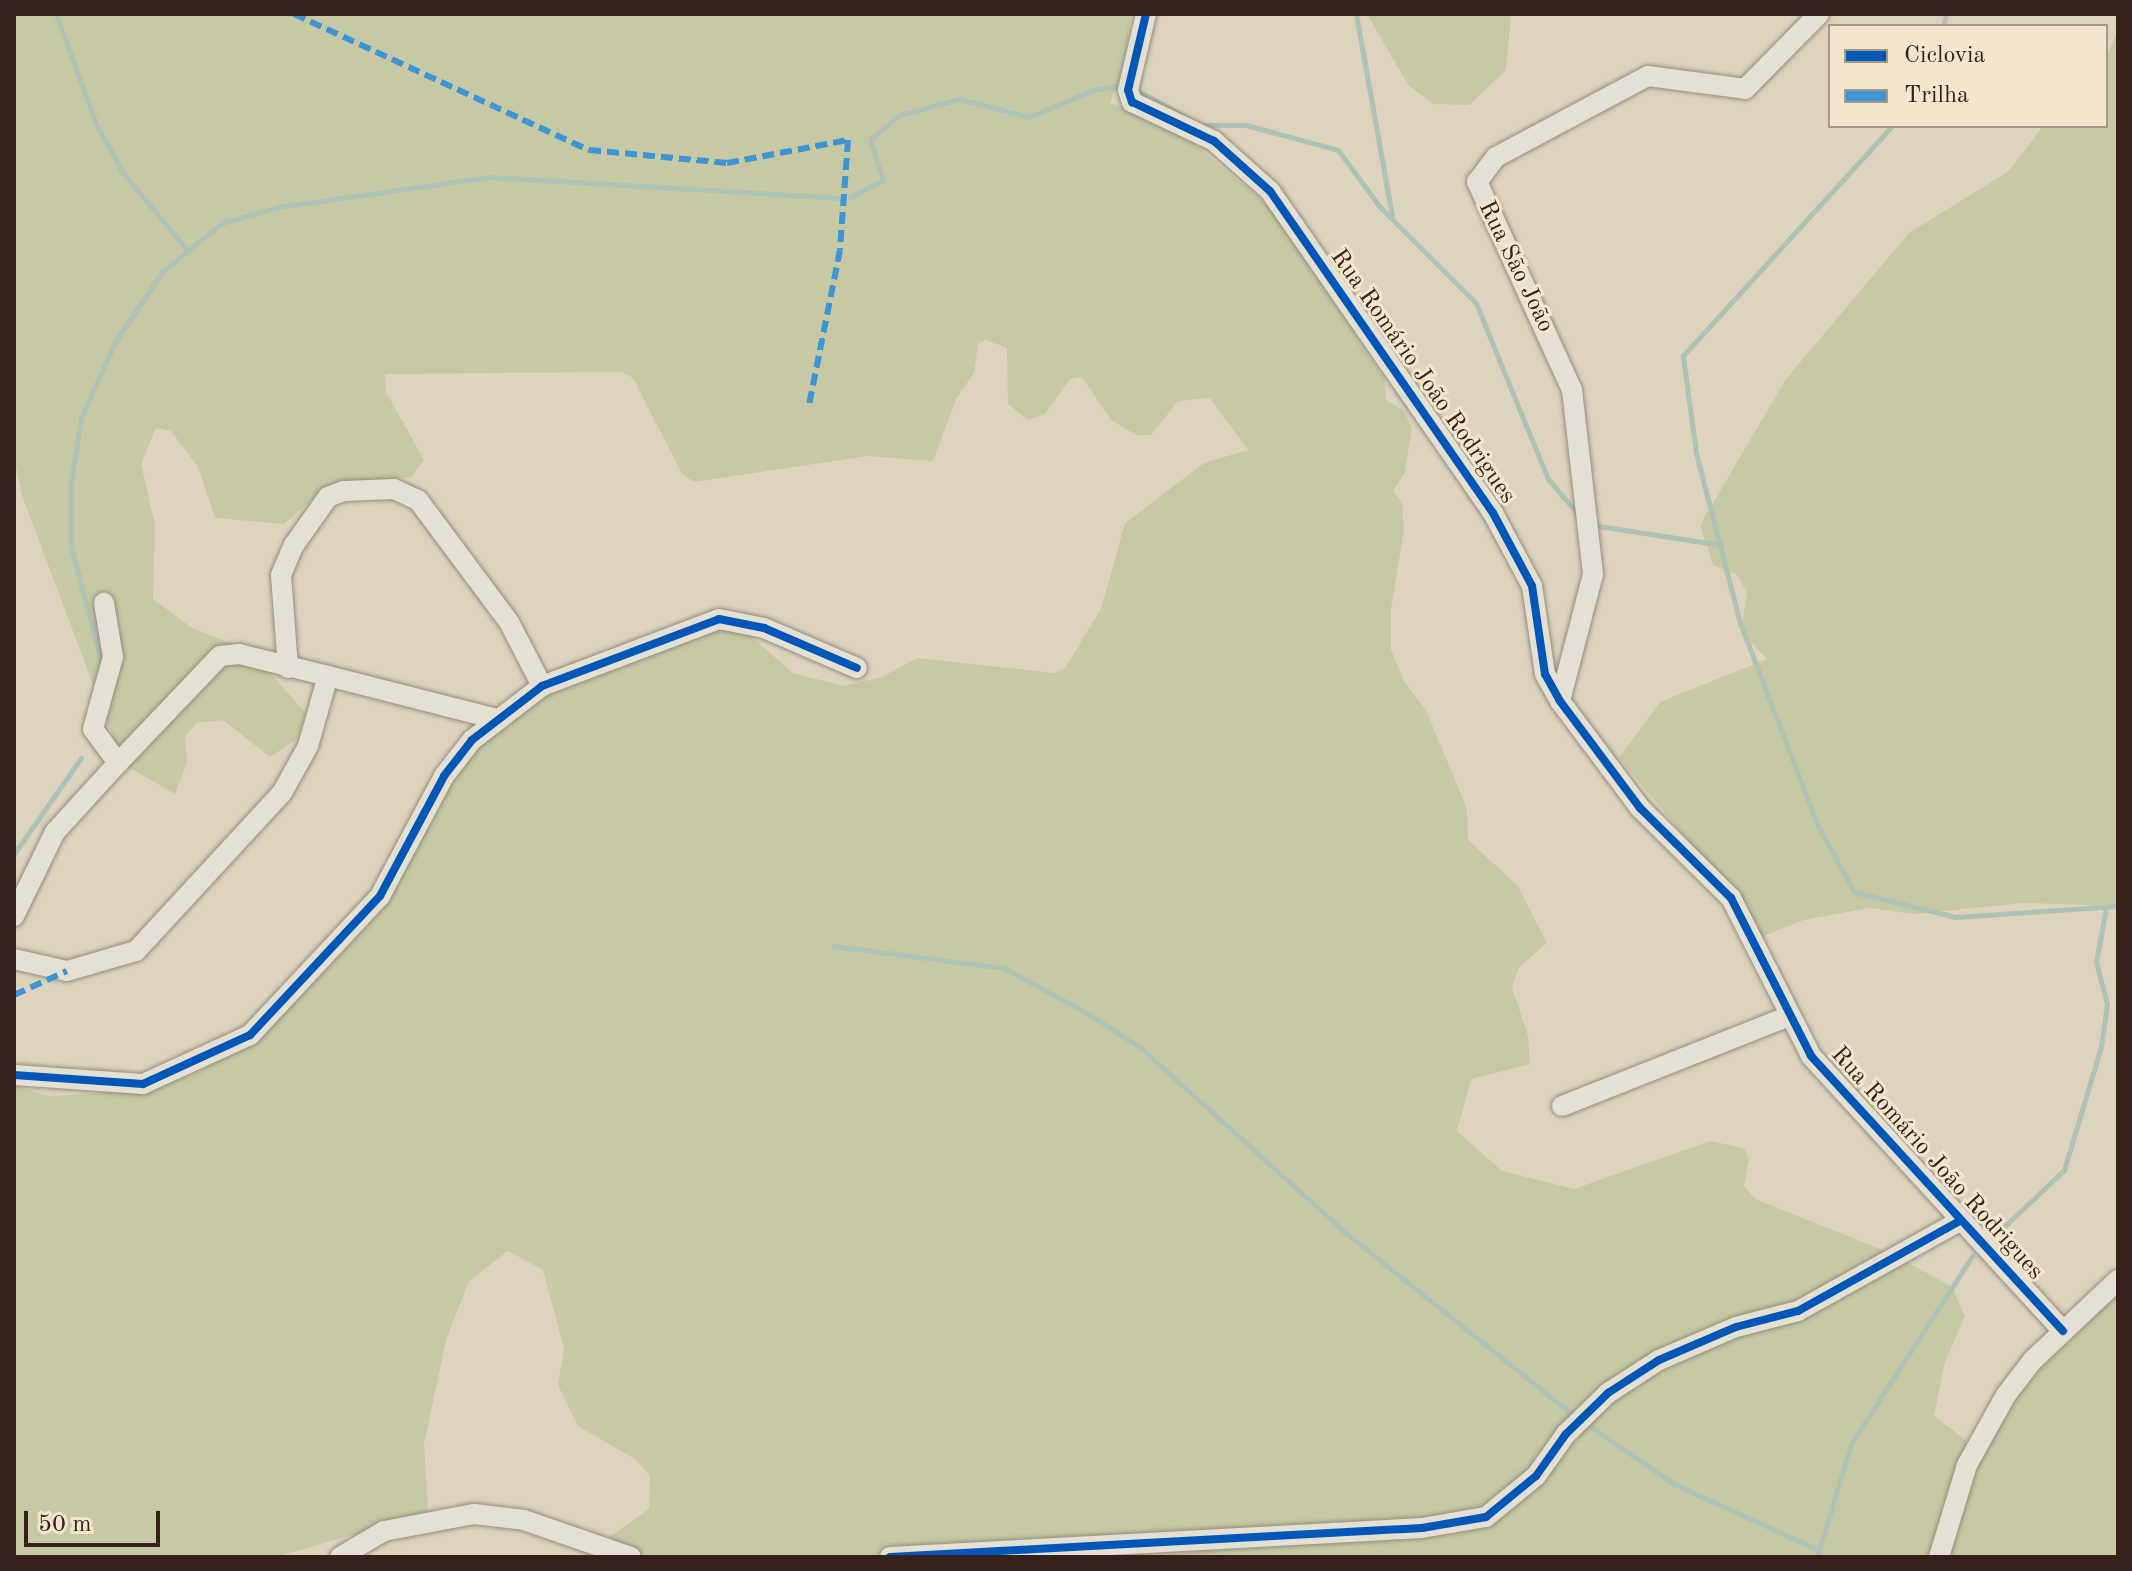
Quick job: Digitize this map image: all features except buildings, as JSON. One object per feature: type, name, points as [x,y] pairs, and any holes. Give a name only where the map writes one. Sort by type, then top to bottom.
[{"type":"street","name":"Rua Romário João Rodrigues","points":[[1146,14],[1128,90],[1132,102],[1214,141],[1270,191],[1493,513],[1532,586],[1545,674],[1560,701],[1640,808],[1731,898],[1787,1017],[1833,1084],[1958,1222],[2063,1331]]},
{"type":"street","name":"Rua São João","points":[[1560,701],[1593,574],[1572,390],[1477,182],[1496,157],[1648,76],[1745,89],[1819,14]]},
{"type":"street","points":[[288,668],[280,602],[281,575],[294,545],[328,497],[344,491],[394,489],[412,495],[427,512],[509,622],[542,686]]},
{"type":"street","points":[[104,603],[113,657],[93,729],[118,763]]},
{"type":"street","points":[[14,1075],[143,1084],[250,1035],[380,896],[444,776],[493,718],[542,686],[719,619],[764,628],[857,668]]},
{"type":"street","points":[[14,916],[55,832],[220,656],[239,654],[493,718]]},
{"type":"street","points":[[14,959],[67,971],[136,951],[282,793],[308,746],[328,676]]},
{"type":"street","points":[[1562,1106],[1787,1017]]},
{"type":"street","points":[[890,1557],[1434,1527],[1486,1517],[1536,1476],[1566,1434],[1608,1393],[1659,1360],[1736,1327],[1798,1311],[1958,1222]]},
{"type":"street","points":[[1939,1557],[1967,1465],[2006,1395],[2063,1331],[2118,1280]]},
{"type":"street","points":[[340,1557],[384,1531],[474,1514],[524,1520],[631,1557]]},
{"type":"green space","points":[[14,14],[1131,14],[1125,61],[1110,103],[1185,136],[1273,210],[1385,379],[1386,400],[1403,410],[1412,427],[1405,472],[1393,491],[1402,502],[1404,529],[1391,609],[1391,650],[1405,683],[1426,710],[1467,809],[1468,840],[1518,886],[1547,943],[1519,967],[1512,987],[1528,1036],[1530,1064],[1471,1079],[1457,1131],[1502,1171],[1574,1189],[1710,1141],[1744,1148],[1749,1160],[1744,1186],[1755,1199],[1893,1254],[1952,1287],[1965,1316],[1945,1362],[1934,1416],[1983,1453],[1996,1410],[2118,1294],[2118,1557],[581,1557],[649,1509],[650,1476],[635,1459],[578,1426],[558,1385],[564,1349],[543,1270],[508,1251],[469,1281],[446,1340],[424,1444],[428,1513],[276,1557],[14,1557],[14,1086],[49,1096],[105,1093],[191,1076],[258,1038],[386,895],[464,758],[529,699],[707,624],[747,633],[793,673],[844,686],[882,677],[917,658],[1055,673],[1065,668],[1101,609],[1125,523],[1204,463],[1248,450],[1210,398],[1178,401],[1151,435],[1136,435],[1111,420],[1082,377],[1070,379],[1045,414],[1028,420],[1008,404],[1007,348],[986,340],[978,344],[974,373],[957,397],[933,461],[868,456],[694,482],[682,474],[633,378],[621,372],[385,374],[386,392],[424,460],[411,477],[328,485],[284,524],[215,518],[198,467],[171,431],[156,428],[141,464],[155,525],[153,599],[192,628],[252,652],[306,714],[297,739],[270,757],[223,720],[197,723],[185,737],[187,763],[175,794],[123,764],[21,493],[14,456]]},
{"type":"green space","points":[[1367,14],[1511,14],[1506,70],[1469,105],[1434,104],[1408,85]]},
{"type":"green space","points":[[2118,30],[2118,906],[2022,903],[1915,914],[1869,908],[1804,920],[1756,939],[1728,888],[1619,758],[1660,702],[1767,659],[1741,632],[1747,592],[1736,574],[1713,565],[1700,525],[1786,379],[1909,233],[2009,171],[2041,128],[2108,128],[2108,53]]},
{"type":"waterway","points":[[56,14],[96,124],[123,173],[188,251]]},
{"type":"waterway","points":[[1356,14],[1392,217]]},
{"type":"waterway","points":[[1944,24],[1946,14]]},
{"type":"waterway","points":[[850,197],[883,180],[870,140],[899,115],[959,99],[1029,117],[1096,89],[1123,86]]},
{"type":"waterway","points":[[1138,91],[1200,125],[1246,125],[1338,150],[1380,207],[1476,303],[1548,479],[1579,515]]},
{"type":"waterway","points":[[1890,128],[1683,356],[1696,453],[1740,623],[1817,824],[1854,892],[1955,917],[2118,906]]},
{"type":"waterway","points":[[102,666],[71,546],[71,482],[81,418],[115,342],[162,272],[222,223],[279,207],[489,177],[841,198]]},
{"type":"waterway","points":[[1592,525],[1721,545]]},
{"type":"waterway","points":[[14,854],[81,758]]},
{"type":"waterway","points":[[1989,1241],[2064,1170],[2101,1047],[2107,1004],[2096,962],[2106,907]]},
{"type":"waterway","points":[[833,946],[1004,968],[1087,1013],[1141,1048],[1341,1229],[1573,1415]]},
{"type":"waterway","points":[[1817,1557],[1851,1444],[1972,1256]]},
{"type":"waterway","points":[[1585,1423],[1674,1484],[1819,1550]]},
{"type":"marked path","points":[[294,14],[589,150],[727,163],[848,140],[840,250],[809,405]]},
{"type":"marked path","points":[[14,995],[67,971]]},
{"type":"cycle path","points":[[1146,14],[1128,90],[1132,102],[1214,141],[1270,191],[1493,513],[1532,586],[1545,674],[1560,701],[1640,808],[1731,898],[1811,1056],[2063,1331]]},
{"type":"cycle path","points":[[14,1075],[143,1084],[250,1035],[380,896],[444,776],[472,740],[542,686],[719,619],[764,628],[857,668]]},
{"type":"cycle path","points":[[890,1557],[1422,1528],[1486,1517],[1536,1476],[1566,1434],[1608,1393],[1659,1360],[1736,1327],[1798,1311],[1958,1222]]}]
